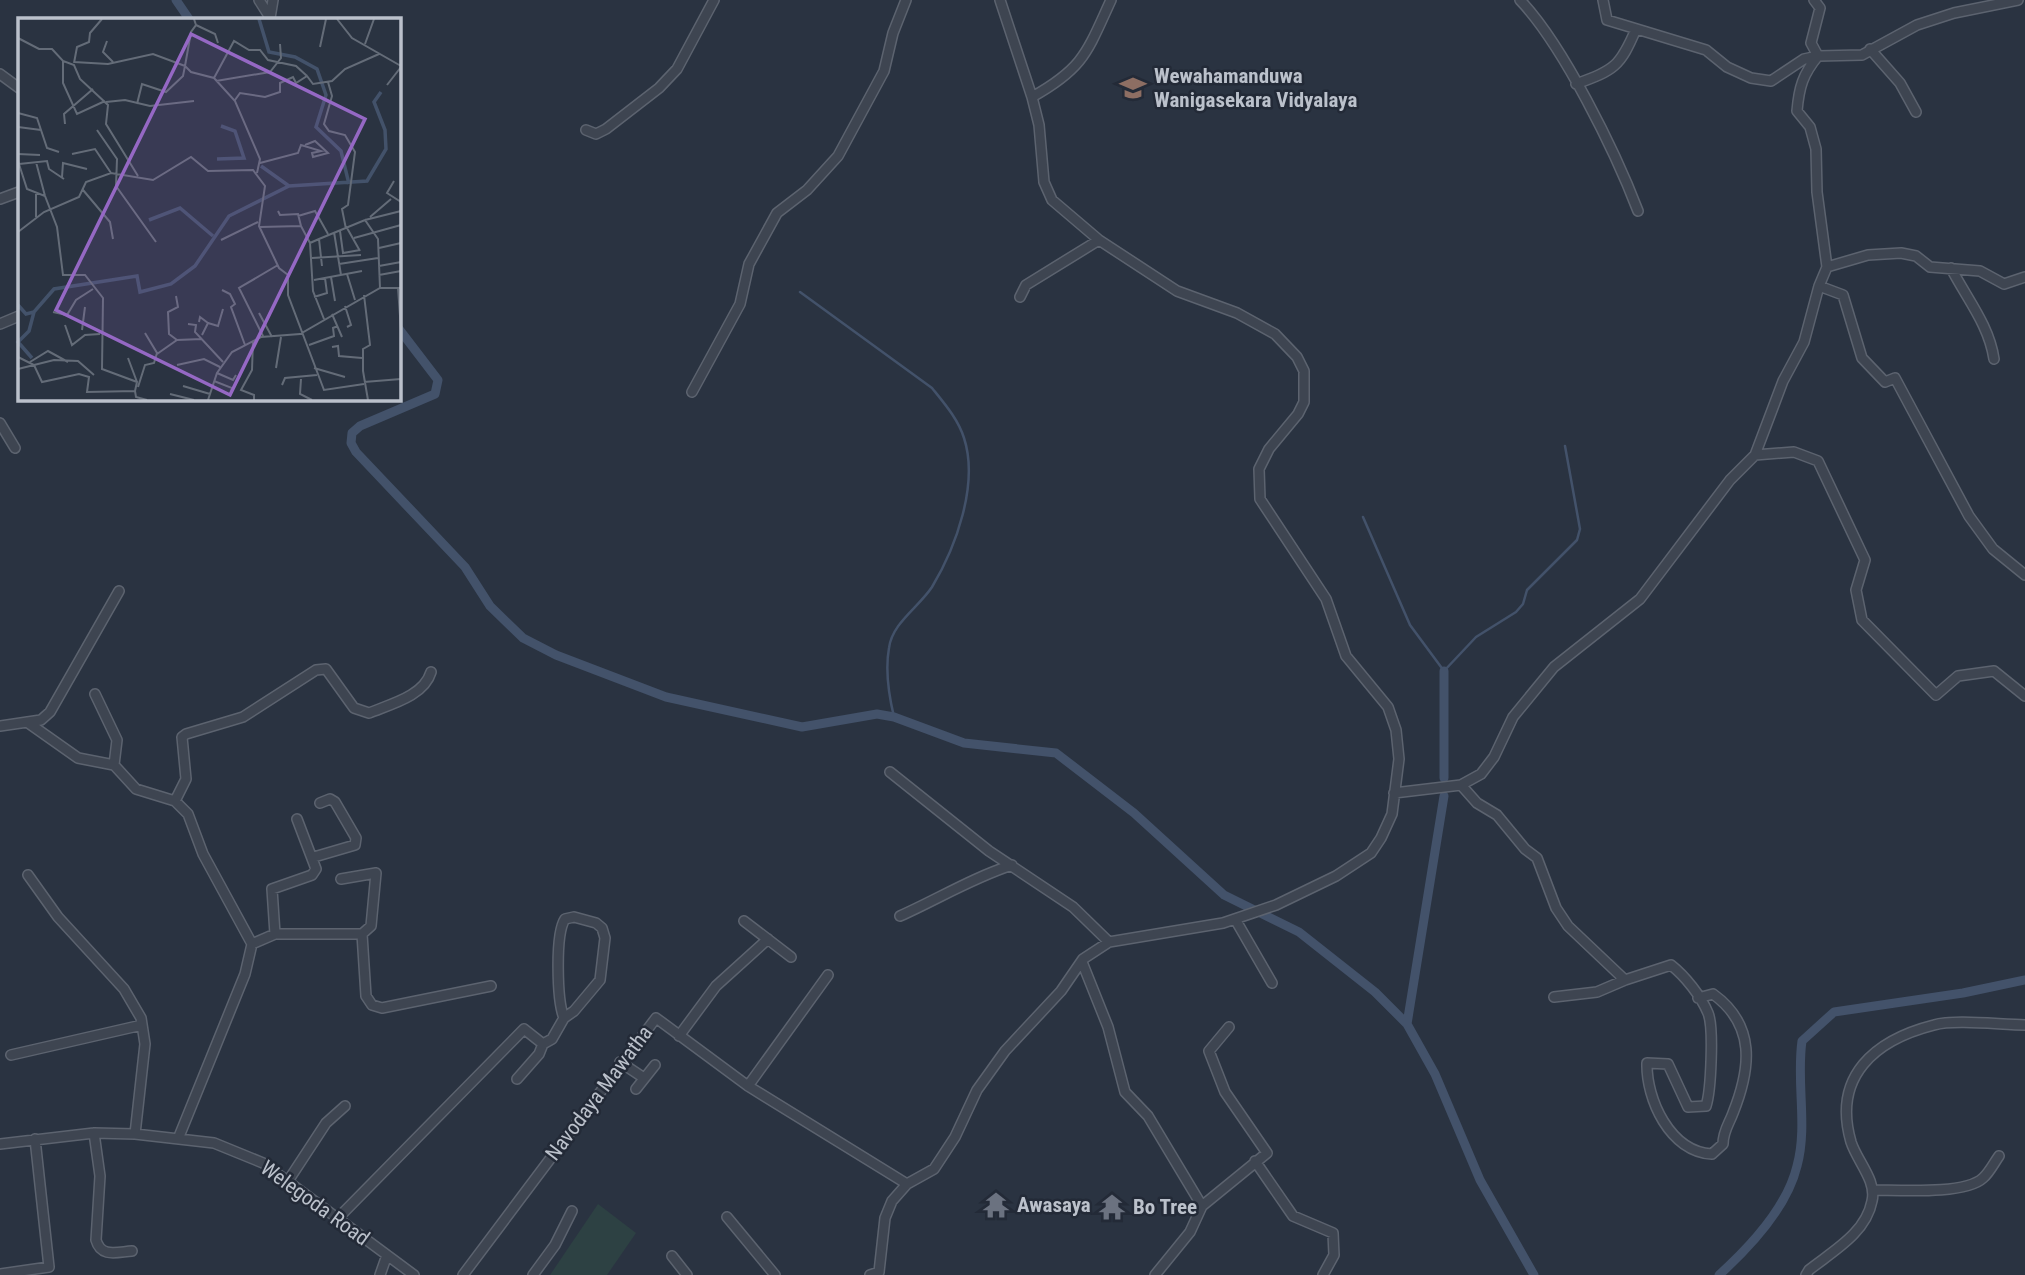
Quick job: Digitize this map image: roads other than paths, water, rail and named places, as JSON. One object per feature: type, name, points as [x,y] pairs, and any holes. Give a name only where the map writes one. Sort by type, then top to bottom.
[{"type":"street","points":[[259,0],[270,18]]},
{"type":"street","points":[[271,18],[273,0]]},
{"type":"street","points":[[586,130],[596,134],[606,129],[659,88],[677,69],[714,0]]},
{"type":"street","points":[[692,392],[740,303],[749,264],[776,213],[807,190],[838,156],[845,144],[884,71],[893,33],[906,0]]},
{"type":"street","points":[[870,1275],[879,1272],[885,1217],[892,1201],[907,1184],[933,1169],[955,1137],[977,1090],[1005,1051],[1091,950],[1109,942],[1235,919],[1276,905],[1336,876],[1371,853],[1392,814],[1399,759],[1396,730],[1388,707],[1346,656],[1326,599],[1260,499],[1259,469],[1269,449],[1298,414],[1304,402],[1304,371],[1297,357],[1275,334],[1237,313],[1177,291],[1099,240],[1052,200],[1044,182],[1039,125],[1032,97],[1000,0]]},
{"type":"street","points":[[1032,97],[1065,79],[1079,63],[1111,0]]},
{"type":"street","points":[[1520,0],[1532,13],[1576,84],[1625,178],[1638,211]]},
{"type":"street","points":[[1603,0],[1607,20],[1706,50],[1727,67],[1751,78],[1771,81],[1804,59],[1862,55],[1917,25],[1954,13],[2018,0]]},
{"type":"street","points":[[1814,0],[1819,8],[1811,43],[1818,56]]},
{"type":"street","points":[[1576,84],[1610,72],[1626,53],[1636,29]]},
{"type":"street","points":[[1870,49],[1900,83],[1916,112]]},
{"type":"street","points":[[1394,793],[1461,785],[1481,774],[1494,757],[1513,717],[1554,667],[1640,599],[1730,480],[1755,455],[1783,382],[1804,342],[1827,267],[1817,192],[1816,149],[1810,127],[1797,111],[1799,87],[1804,73],[1818,56]]},
{"type":"street","points":[[0,74],[18,87]]},
{"type":"street","points":[[0,199],[18,192]]},
{"type":"street","points":[[1020,297],[1026,285],[1099,240]]},
{"type":"street","points":[[1827,267],[1868,255],[1901,253],[1916,256],[1930,267],[1980,271],[2004,284],[2025,277]]},
{"type":"street","points":[[1951,268],[1991,339],[1994,359]]},
{"type":"street","points":[[1819,286],[1843,295],[1863,358],[1885,382],[1895,378],[1969,516],[1993,549],[2025,575]]},
{"type":"street","points":[[0,324],[18,316]]},
{"type":"street","points":[[0,423],[15,448]]},
{"type":"street","points":[[1755,455],[1794,452],[1818,461],[1865,560],[1856,590],[1862,620],[1936,695],[1958,677],[1994,671],[2025,696]]},
{"type":"street","points":[[0,726],[41,720],[50,712],[88,649],[97,624],[119,591]]},
{"type":"street","points":[[175,801],[186,779],[182,737],[186,734],[243,717],[316,670],[326,669],[354,708],[369,713],[419,691],[428,682],[431,672]]},
{"type":"street","points":[[95,694],[117,740],[114,765]]},
{"type":"street","points":[[27,722],[78,758],[114,765],[136,789],[175,801],[188,814],[203,853],[252,944],[245,974],[178,1139]]},
{"type":"street","points":[[890,772],[989,850],[1073,907],[1109,942]]},
{"type":"street","points":[[1461,785],[1477,803],[1497,816],[1525,849],[1537,858],[1556,908],[1568,926],[1625,980]]},
{"type":"street","points":[[314,857],[355,845],[356,838],[335,802],[330,799],[320,803]]},
{"type":"street","points":[[275,934],[272,889],[312,875],[316,869],[314,857],[297,819]]},
{"type":"street","points":[[900,916],[936,900],[962,884],[1012,865]]},
{"type":"street","points":[[252,944],[275,934],[362,934],[371,926],[376,873],[341,879]]},
{"type":"street","points":[[28,875],[58,917],[124,989],[142,1025],[145,1044],[135,1134]]},
{"type":"street","points":[[517,1079],[539,1054],[543,1044],[552,1039],[564,1018],[574,1011],[600,980],[605,937],[602,928],[596,923],[574,918],[565,919],[561,925],[559,966],[561,1011],[564,1018]]},
{"type":"street","points":[[1235,919],[1272,983]]},
{"type":"street","points":[[744,921],[791,957]]},
{"type":"street","points":[[362,934],[366,996],[372,1005],[382,1008],[491,986]]},
{"type":"street","points":[[679,1036],[716,986],[768,939]]},
{"type":"street","points":[[1082,962],[1108,1027],[1125,1092],[1148,1116],[1202,1206]]},
{"type":"street","points":[[1554,997],[1597,992],[1671,965],[1683,974],[1698,998],[1709,1014],[1711,1092],[1706,1107],[1688,1107],[1668,1064],[1647,1063],[1647,1082],[1655,1109],[1675,1134],[1701,1154],[1712,1154],[1723,1144],[1723,1133],[1744,1080],[1746,1045],[1737,1014],[1730,1006],[1713,994],[1698,998]]},
{"type":"street","points":[[748,1086],[828,975]]},
{"type":"street","name":"Navodaya Mawatha","points":[[463,1275],[620,1062],[656,1018],[748,1086],[907,1184]]},
{"type":"street","points":[[1806,1275],[1857,1232],[1872,1203],[1873,1191],[1851,1143],[1847,1096],[1854,1075],[1873,1051],[1936,1024],[2025,1025]]},
{"type":"street","points":[[11,1055],[142,1025]]},
{"type":"street","points":[[1155,1275],[1190,1232],[1202,1206],[1267,1153],[1225,1092],[1209,1051],[1229,1027]]},
{"type":"street","points":[[338,1218],[524,1029],[543,1044]]},
{"type":"street","points":[[620,1062],[644,1078]]},
{"type":"street","points":[[635,1089],[655,1065]]},
{"type":"street","points":[[288,1181],[326,1123],[345,1106]]},
{"type":"street","points":[[94,1133],[100,1177],[96,1240],[99,1250],[104,1253],[132,1251]]},
{"type":"street","name":"Welegoda Road","points":[[0,1144],[94,1133],[135,1134],[214,1143],[264,1164],[414,1275]]},
{"type":"street","points":[[0,1274],[49,1267],[35,1139]]},
{"type":"street","points":[[1873,1191],[1945,1189],[1982,1180],[1999,1156]]},
{"type":"street","points":[[1255,1161],[1293,1216],[1333,1233],[1334,1255],[1323,1275]]},
{"type":"street","points":[[533,1275],[555,1245],[572,1211]]},
{"type":"street","points":[[727,1217],[775,1275]]},
{"type":"street","points":[[380,1275],[387,1255]]},
{"type":"street","points":[[672,1256],[687,1275]]},
{"type":"waterway","points":[[176,0],[188,18]]},
{"type":"waterway","points":[[800,292],[932,388],[946,405],[961,431],[968,456],[967,495],[957,534],[932,587],[900,623],[891,639],[888,674],[894,717]]},
{"type":"waterway","points":[[401,332],[438,380],[435,394],[360,426],[352,433],[351,443],[356,452],[465,567],[490,606],[523,638],[556,655],[666,697],[802,727],[877,714],[894,717],[964,743],[1056,753],[1134,813],[1224,895],[1299,932],[1375,992],[1407,1024],[1435,1074],[1480,1180],[1534,1275]]},
{"type":"waterway","points":[[1363,517],[1410,625],[1444,671],[1476,637],[1516,612],[1523,604],[1527,590],[1577,540],[1580,529],[1565,446]]},
{"type":"waterway","points":[[1444,671],[1444,778]]},
{"type":"waterway","points":[[1407,1024],[1444,796]]},
{"type":"waterway","points":[[1719,1275],[1766,1226],[1792,1182],[1802,1135],[1802,1041],[1834,1012],[1963,993],[2025,980]]},
{"type":"place","name":"Wewahamanduwa Wanigasekara Vidyalaya","points":[[1133,88]]},
{"type":"place","name":"Awasaya","points":[[996,1205]]},
{"type":"place","name":"Bo Tree","points":[[1112,1207]]}]
